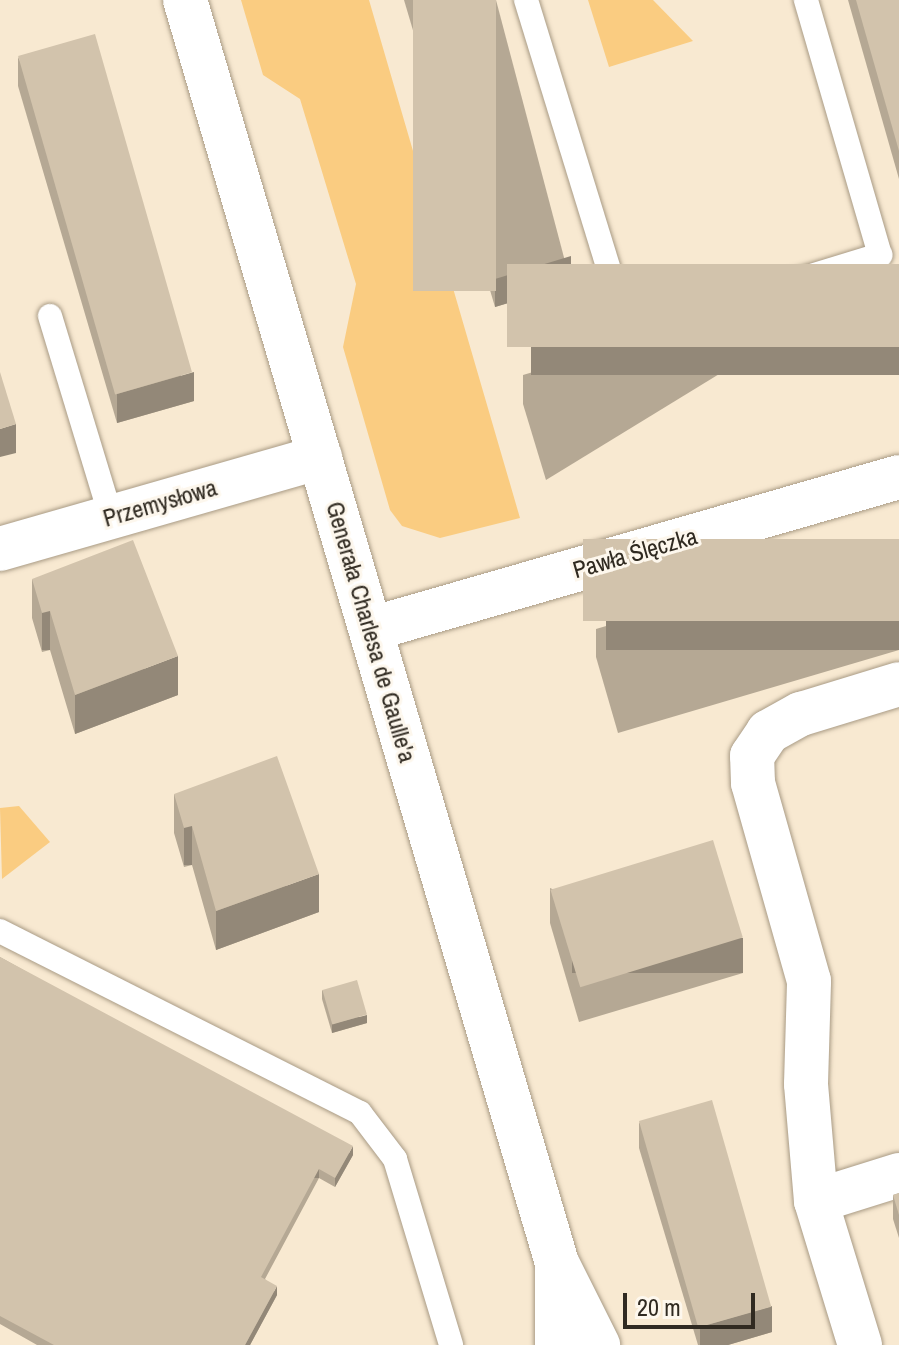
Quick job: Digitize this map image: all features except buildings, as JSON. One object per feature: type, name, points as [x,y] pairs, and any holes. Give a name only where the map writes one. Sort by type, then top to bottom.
[{"type":"street","name":"Generała Charlesa de Gaulle'a","points":[[185,0],[557,1263],[598,1345]]},
{"type":"street","name":"Przemysłowa","points":[[0,549],[320,457]]},
{"type":"street","name":"Pawła Ślęczka","points":[[371,629],[899,477]]},
{"type":"street","points":[[860,1345],[816,1201],[806,1084],[809,981],[753,783],[752,756],[768,732],[801,714],[899,684]]},
{"type":"street","points":[[816,1201],[899,1175]]},
{"type":"street","name":"Generała Charlesa de Gaulle'a","points":[[557,1263],[557,1345]]},
{"type":"lane","points":[[526,0],[628,332],[880,255],[806,0]]},
{"type":"lane","points":[[50,316],[111,517]]},
{"type":"lane","points":[[0,931],[360,1113],[395,1159],[451,1345]]},
{"type":"shaded area","points":[[241,0],[369,0],[520,518],[440,538],[402,526],[390,510],[343,347],[356,284],[300,99],[263,75]]},
{"type":"shaded area","points":[[588,0],[653,0],[693,41],[609,67]]},
{"type":"shaded area","points":[[19,806],[50,842],[2,879],[0,808]]}]
